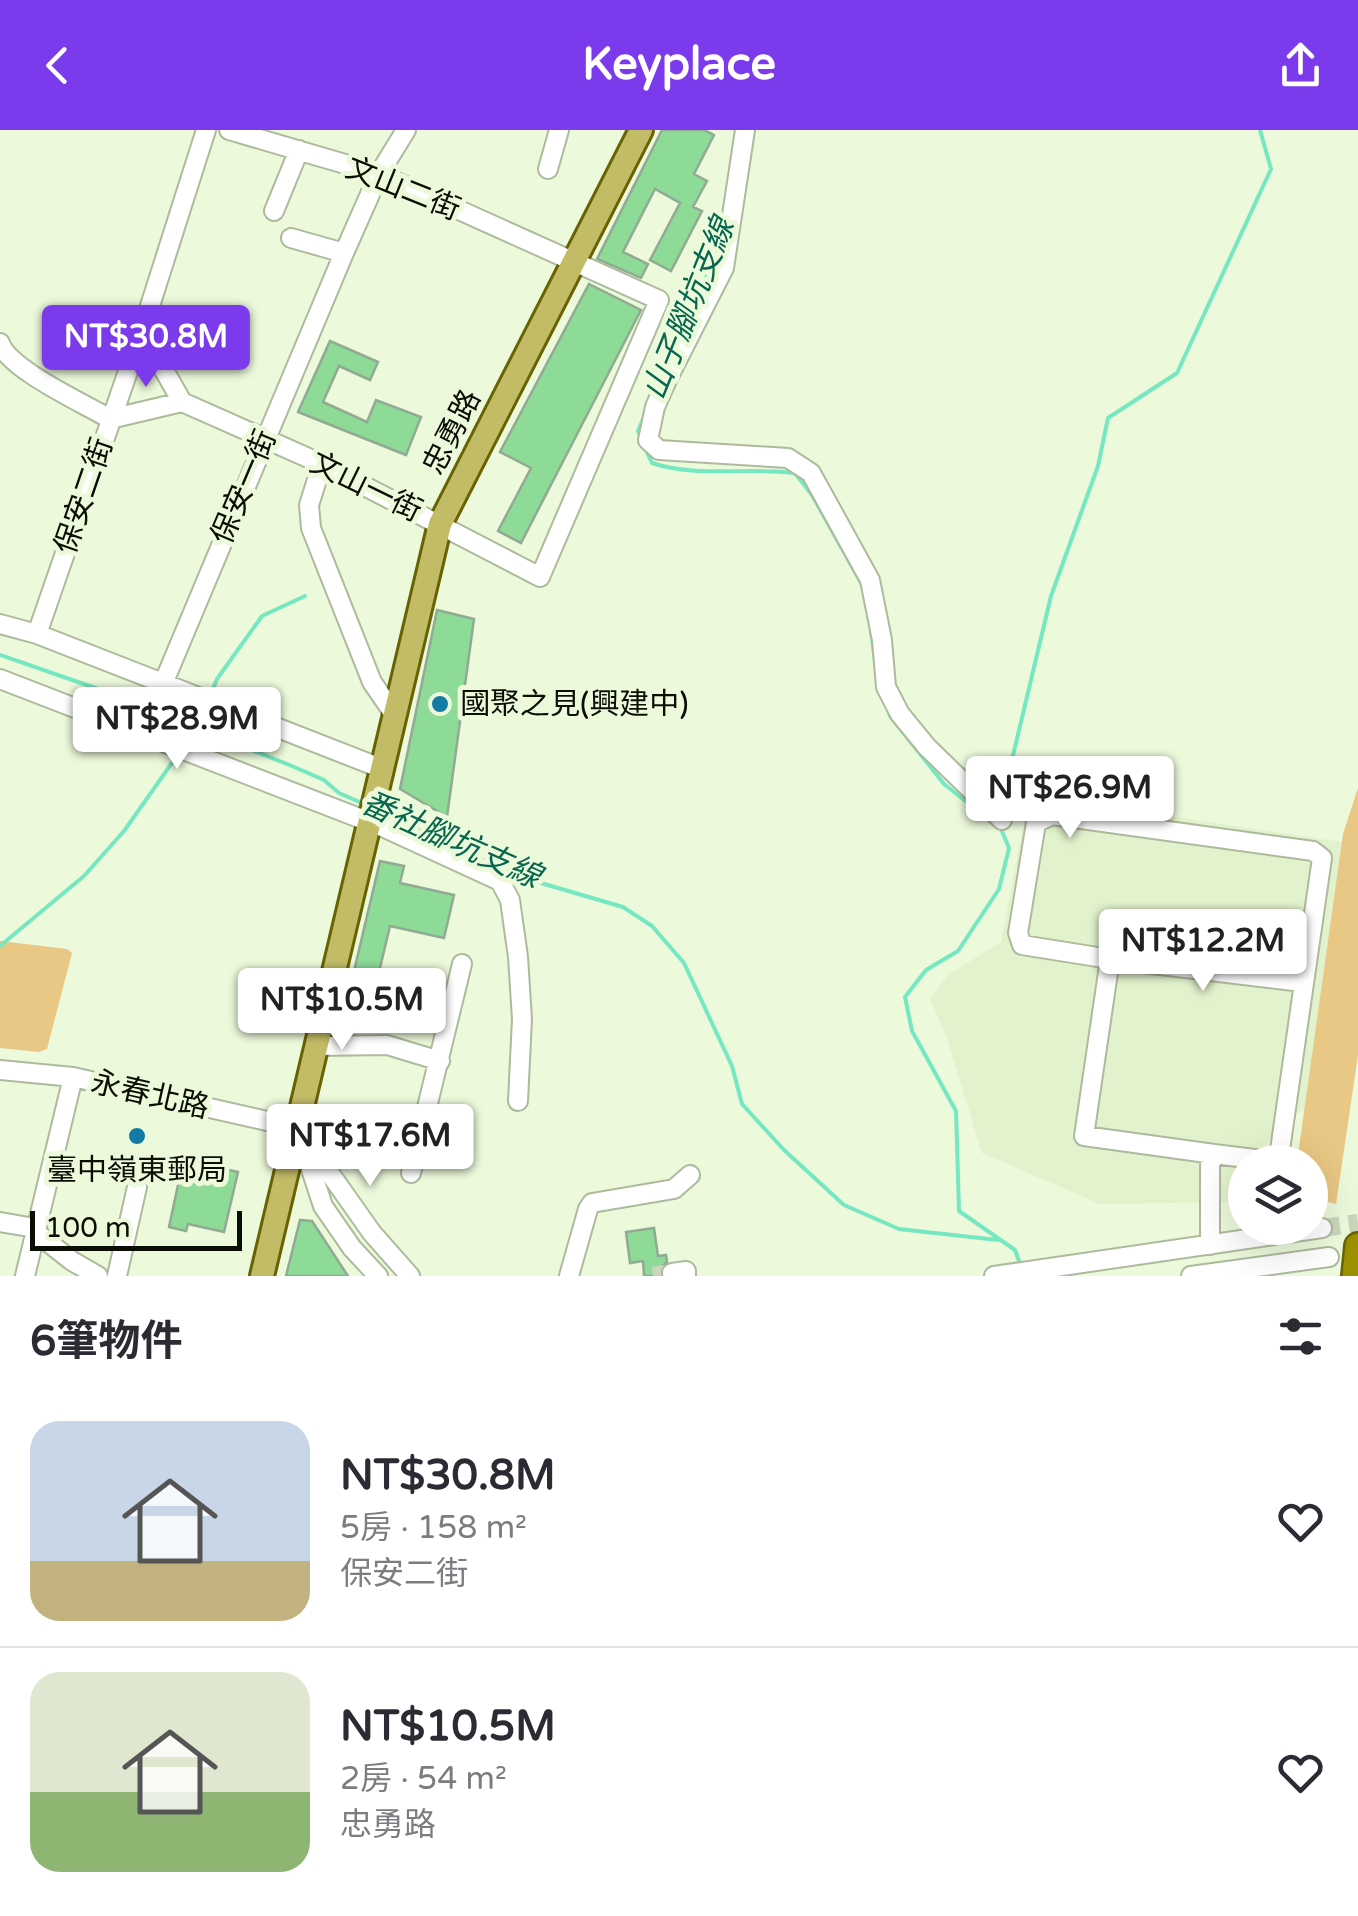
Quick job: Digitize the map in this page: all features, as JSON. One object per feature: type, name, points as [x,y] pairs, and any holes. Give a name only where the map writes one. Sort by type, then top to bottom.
[{"type":"highway","points":[[1355,1276],[1358,1246]]},
{"type":"main road","name":"忠勇路","points":[[370,817],[440,524],[641,130]]},
{"type":"main road","points":[[262,1276],[370,817]]},
{"type":"street","name":"保安二街","points":[[37,634],[142,332],[206,130]]},
{"type":"street","name":"文山二街","points":[[229,130],[289,142],[379,174],[658,300],[540,577],[440,524]]},
{"type":"street","name":"保安一街","points":[[162,684],[379,174],[406,130]]},
{"type":"street","points":[[548,170],[559,130]]},
{"type":"street","points":[[745,130],[724,268],[667,380],[648,440],[659,450],[788,458],[811,472],[870,580],[882,640],[886,688],[900,714],[927,747],[1002,820]]},
{"type":"street","points":[[274,210],[289,142]]},
{"type":"street","points":[[290,238],[344,254]]},
{"type":"street","points":[[0,344],[3,353],[26,370],[110,419],[182,402],[142,332]]},
{"type":"street","name":"文山一街","points":[[182,402],[322,464],[440,524]]},
{"type":"street","points":[[322,464],[309,506],[311,528],[372,682],[396,717]]},
{"type":"street","points":[[0,624],[37,634],[381,776]]},
{"type":"street","points":[[0,679],[370,817],[500,881],[510,900],[518,957],[522,1019],[518,1102]]},
{"type":"street","points":[[1110,959],[1084,1136],[1214,1154],[1271,1160],[1280,1150],[1322,858],[1313,852],[1052,815],[1036,823],[1018,933],[1022,945],[1302,982]]},
{"type":"street","points":[[411,1174],[462,964]]},
{"type":"street","points":[[317,1046],[388,1045],[440,1061]]},
{"type":"street","name":"永春北路","points":[[0,1070],[72,1077],[298,1128]]},
{"type":"street","points":[[24,1276],[72,1077]]},
{"type":"street","points":[[298,1128],[322,1206],[378,1276]]},
{"type":"street","points":[[298,1128],[372,1234],[410,1276]]},
{"type":"street","points":[[1210,1245],[1210,1166],[1214,1154]]},
{"type":"street","points":[[569,1276],[592,1203],[674,1189],[690,1175]]},
{"type":"street","points":[[117,1276],[138,1187]]},
{"type":"street","points":[[0,1222],[29,1226],[72,1261],[98,1276]]},
{"type":"street","points":[[994,1276],[1228,1242]]},
{"type":"street","points":[[1196,1276],[1329,1257]]},
{"type":"shaded area","points":[[1358,788],[1358,1055],[1336,1204],[1328,1202],[1328,1145],[1299,1145],[1343,834]]},
{"type":"shaded area","points":[[1029,795],[1355,844],[1325,1099],[1279,1122],[1267,1145],[1228,1145],[1228,1202],[1100,1204],[982,1153],[946,1035],[930,999],[948,975],[1001,942]]},
{"type":"shaded area","points":[[0,941],[67,949],[72,953],[47,1049],[39,1052],[0,1048]]},
{"type":"building","points":[[662,130],[704,130],[714,135],[694,174],[707,181],[693,207],[702,211],[671,271],[650,260],[680,203],[655,189],[623,252],[648,264],[641,278],[597,259]]},
{"type":"building","points":[[589,284],[641,310],[521,543],[498,531],[531,468],[500,452]]},
{"type":"building","points":[[330,341],[378,362],[370,380],[339,366],[323,402],[367,422],[376,400],[421,417],[406,455],[298,412]]},
{"type":"building","name":"國聚之見(興建中)","points":[[437,610],[474,619],[447,817],[400,789]]},
{"type":"building","points":[[380,861],[404,866],[400,883],[454,895],[444,938],[390,926],[375,989],[385,991],[379,1013],[346,1005]]},
{"type":"building","points":[[198,1163],[238,1172],[224,1232],[188,1224],[186,1231],[169,1227],[181,1171],[196,1174]]},
{"type":"building","points":[[300,1220],[312,1221],[348,1276],[286,1276]]},
{"type":"building","points":[[654,1228],[658,1256],[666,1255],[667,1262],[660,1276],[644,1276],[643,1261],[630,1263],[626,1232]]},
{"type":"waterway","points":[[1000,810],[1051,596],[1098,466],[1108,418],[1177,373],[1271,169],[1260,130]]},
{"type":"waterway","name":"山子腳坑支線","points":[[692,312],[720,242]]},
{"type":"waterway","name":"山子腳坑支線","points":[[642,440],[638,431],[646,412]]},
{"type":"waterway","name":"山子腳坑支線","points":[[645,448],[652,463],[669,467],[795,473],[812,495],[864,588]]},
{"type":"waterway","points":[[210,696],[217,679],[262,616],[305,596]]},
{"type":"waterway","name":"山子腳坑支線","points":[[871,631],[877,676]]},
{"type":"waterway","name":"番社腳坑支線","points":[[0,655],[104,691],[292,766],[364,804]]},
{"type":"waterway","name":"番社腳坑支線","points":[[185,745],[206,705]]},
{"type":"waterway","name":"山子腳坑支線","points":[[888,708],[890,716],[944,784],[1001,829],[1009,848],[999,889],[958,951],[926,970],[905,997],[912,1031],[956,1111],[959,1211],[1015,1250],[1020,1264]]},
{"type":"waterway","points":[[0,946],[84,876],[124,831],[179,753]]},
{"type":"waterway","name":"番社腳坑支線","points":[[382,812],[517,876],[623,907],[652,926],[684,963],[732,1066],[742,1104],[784,1150],[844,1205],[899,1229],[998,1240]]},
{"type":"tunnel","points":[[1328,1227],[1358,1223]]},
{"type":"tunnel","points":[[653,1276],[672,1273]]},
{"type":"place","name":"國聚之見(興建中)","points":[[440,704]]},
{"type":"place","name":"臺中嶺東郵局","points":[[137,1136]]}]
